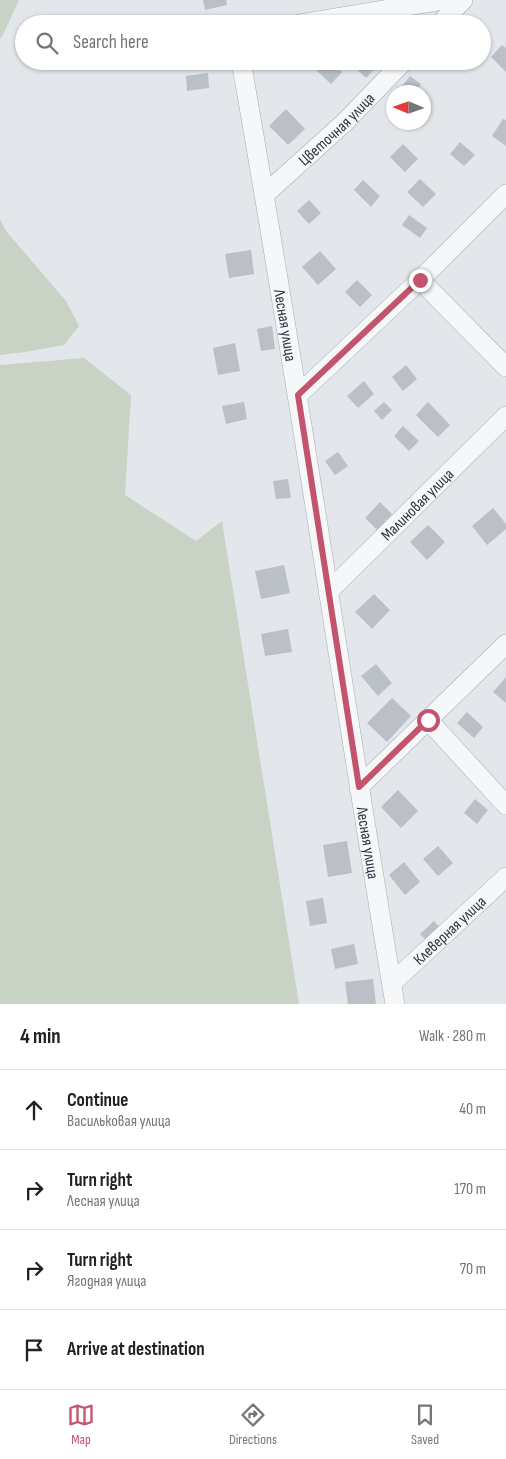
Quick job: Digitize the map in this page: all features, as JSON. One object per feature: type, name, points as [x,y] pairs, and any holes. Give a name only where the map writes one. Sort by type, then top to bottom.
[{"type":"street","points":[[353,15],[444,0]]},
{"type":"street","points":[[449,15],[463,0]]},
{"type":"street","name":"Лесная улица","points":[[242,70],[298,395],[395,1004]]},
{"type":"street","name":"Цветочная улица","points":[[264,194],[344,123],[395,70]]},
{"type":"street","points":[[298,395],[420,280],[506,194]]},
{"type":"street","points":[[420,280],[506,367]]},
{"type":"street","name":"Малиновая улица","points":[[328,592],[506,416]]},
{"type":"street","points":[[359,787],[506,644]]},
{"type":"street","points":[[428,720],[506,805]]},
{"type":"street","name":"Клеверная улица","points":[[392,983],[506,876]]},
{"type":"green space","points":[[0,0],[19,0],[0,38]]},
{"type":"green space","points":[[0,219],[6,231],[66,301],[79,326],[64,345],[0,355]]},
{"type":"green space","points":[[84,358],[131,395],[125,495],[196,541],[222,521],[299,1004],[0,1004],[0,365]]},
{"type":"building","points":[[203,0],[226,0],[227,5],[205,10]]},
{"type":"building","points":[[502,45],[506,48],[506,72],[491,57]]},
{"type":"building","points":[[316,70],[340,70],[342,72],[331,84]]},
{"type":"building","points":[[358,70],[374,70],[366,78]]},
{"type":"building","points":[[208,73],[209,88],[187,91],[186,76]]},
{"type":"building","points":[[410,76],[421,84],[420,85],[403,85]]},
{"type":"building","points":[[286,109],[305,129],[288,145],[269,126]]},
{"type":"building","points":[[503,119],[506,120],[506,146],[492,136]]},
{"type":"building","points":[[460,142],[475,155],[464,166],[450,154]]},
{"type":"building","points":[[403,144],[418,159],[405,172],[390,157]]},
{"type":"building","points":[[420,179],[436,194],[423,207],[407,192]]},
{"type":"building","points":[[363,180],[380,196],[371,207],[354,190]]},
{"type":"building","points":[[309,200],[321,213],[309,224],[297,211]]},
{"type":"building","points":[[409,215],[427,228],[420,238],[402,225]]},
{"type":"building","points":[[251,250],[254,274],[229,278],[225,254]]},
{"type":"building","points":[[320,251],[336,269],[318,285],[302,267]]},
{"type":"building","points":[[357,280],[372,295],[360,307],[345,292]]},
{"type":"building","points":[[272,326],[275,349],[261,351],[257,329]]},
{"type":"building","points":[[235,343],[240,371],[218,375],[213,348]]},
{"type":"building","points":[[406,365],[417,379],[403,391],[392,377]]},
{"type":"building","points":[[364,381],[374,394],[358,408],[347,396]]},
{"type":"building","points":[[244,402],[247,419],[226,424],[222,406]]},
{"type":"building","points":[[384,402],[392,410],[382,420],[374,411]]},
{"type":"building","points":[[428,402],[450,425],[438,437],[416,415]]},
{"type":"building","points":[[403,426],[419,441],[409,451],[394,436]]},
{"type":"building","points":[[338,452],[348,466],[335,475],[325,461]]},
{"type":"building","points":[[288,479],[291,498],[276,499],[273,481]]},
{"type":"building","points":[[380,502],[392,514],[377,530],[365,518]]},
{"type":"building","points":[[493,508],[506,524],[506,529],[487,545],[472,526]]},
{"type":"building","points":[[428,525],[445,542],[427,560],[410,542]]},
{"type":"building","points":[[284,565],[290,593],[261,599],[255,571]]},
{"type":"building","points":[[374,594],[390,610],[372,629],[355,612]]},
{"type":"building","points":[[288,629],[292,652],[265,656],[261,634]]},
{"type":"building","points":[[376,664],[392,683],[378,696],[361,676]]},
{"type":"building","points":[[506,677],[506,703],[493,692]]},
{"type":"building","points":[[392,698],[411,716],[387,742],[367,723]]},
{"type":"building","points":[[467,712],[483,727],[474,738],[457,723]]},
{"type":"building","points":[[398,790],[418,811],[401,828],[381,807]]},
{"type":"building","points":[[475,799],[488,810],[477,824],[464,813]]},
{"type":"building","points":[[347,841],[352,873],[328,877],[323,845]]},
{"type":"building","points":[[438,846],[453,863],[438,876],[423,859]]},
{"type":"building","points":[[404,862],[420,882],[405,895],[389,875]]},
{"type":"building","points":[[323,898],[327,923],[310,926],[306,901]]},
{"type":"building","points":[[434,921],[442,930],[428,942],[420,934]]},
{"type":"building","points":[[354,944],[358,964],[335,969],[331,949]]},
{"type":"building","points":[[373,979],[376,1004],[348,1004],[345,982]]},
{"type":"route","points":[[420,280],[298,395],[359,787],[428,720]]}]
